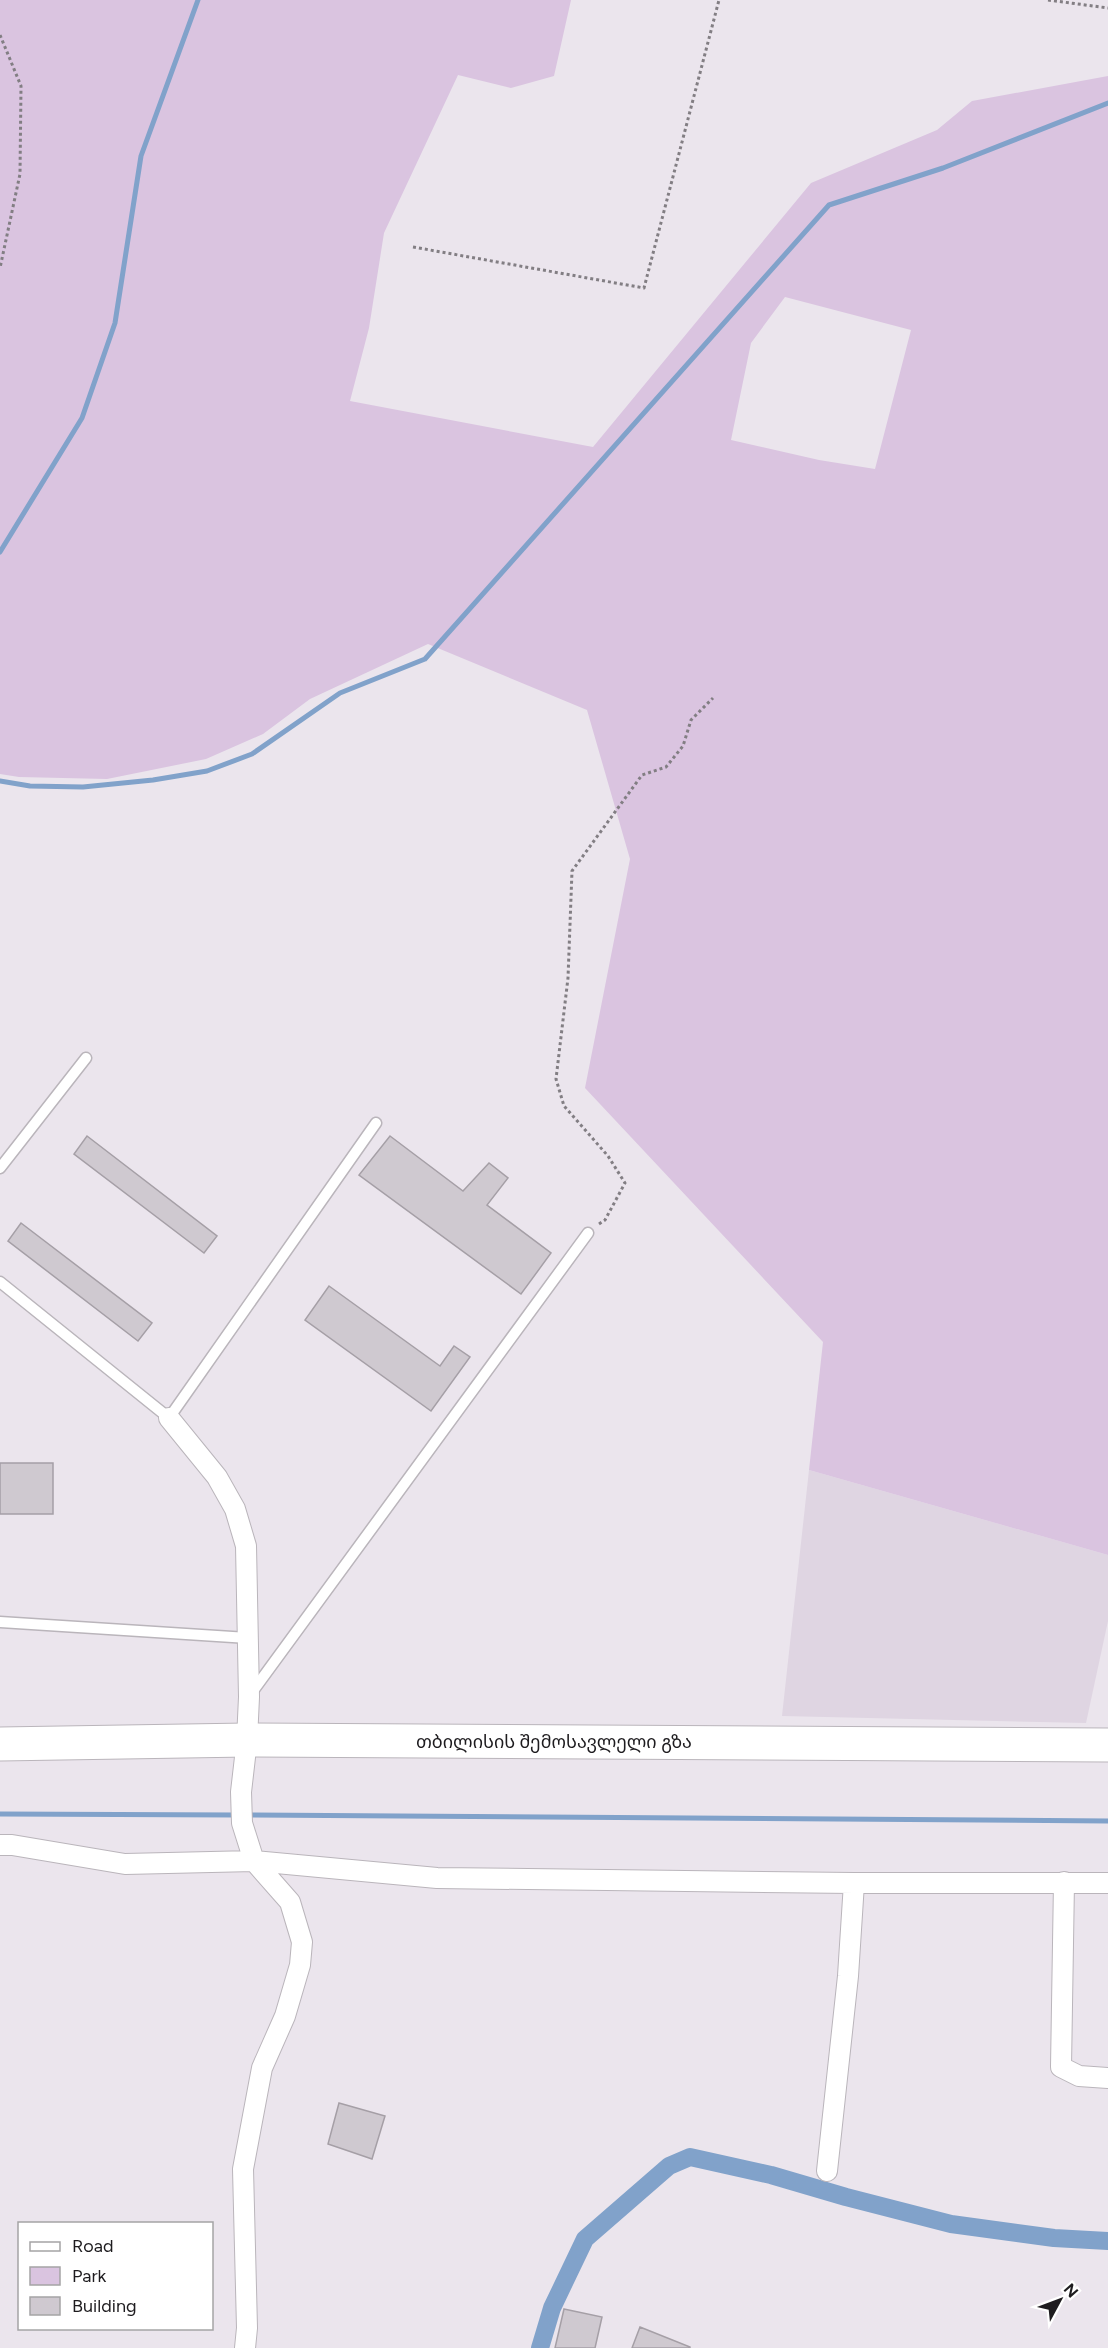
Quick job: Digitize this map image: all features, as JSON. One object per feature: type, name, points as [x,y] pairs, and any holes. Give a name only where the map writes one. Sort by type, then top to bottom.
[{"type":"highway","name":"თბილისის შემოსავლელი გზა","points":[[0,1744],[247,1740],[1108,1745]]},
{"type":"street","points":[[170,1418],[217,1477],[235,1509],[246,1546],[249,1697],[241,1792],[242,1823],[254,1861],[290,1902],[302,1942],[300,1965],[285,2016],[262,2068],[252,2111],[243,2169],[247,2328],[245,2348]]},
{"type":"street","points":[[0,1845],[124,1864],[254,1861],[437,1878],[1108,1882]]},
{"type":"street","points":[[827,2171],[848,1976],[854,1882]]},
{"type":"street","points":[[1064,1882],[1061,2067],[1079,2076],[1108,2078]]},
{"type":"lane","points":[[0,1168],[86,1058]]},
{"type":"lane","points":[[0,1282],[170,1418],[376,1123]]},
{"type":"lane","points":[[249,1697],[588,1233]]},
{"type":"lane","points":[[0,1622],[248,1638]]},
{"type":"path","points":[[413,247],[644,288],[718,0]]},
{"type":"path","points":[[1048,0],[1108,8]]},
{"type":"path","points":[[0,35],[21,86],[20,174],[0,268]]},
{"type":"path","points":[[588,1233],[604,1220],[625,1183],[608,1156],[564,1106],[556,1079],[568,978],[572,871],[642,775],[666,767],[683,746],[691,720],[713,698]]},
{"type":"shaded area","points":[[809,1470],[1108,1555],[1108,1621],[1086,1723],[782,1716]]},
{"type":"green space","points":[[0,0],[571,0],[554,76],[511,88],[458,75],[384,233],[369,328],[350,401],[593,447],[811,183],[937,130],[972,101],[1108,76],[1108,1555],[809,1470],[823,1342],[585,1088],[630,859],[587,710],[428,644],[310,699],[263,734],[206,759],[107,779],[19,777],[0,774]],"holes":[[[785,297],[911,330],[875,469],[819,460],[731,440],[751,343]]]},
{"type":"building","points":[[87,1136],[217,1236],[204,1253],[74,1154]]},
{"type":"building","points":[[390,1136],[463,1191],[489,1163],[508,1178],[487,1205],[551,1253],[521,1294],[359,1175]]},
{"type":"building","points":[[21,1223],[152,1323],[138,1341],[8,1241]]},
{"type":"building","points":[[329,1286],[440,1366],[454,1346],[470,1357],[431,1411],[305,1320]]},
{"type":"building","points":[[0,1463],[53,1463],[53,1514],[0,1514]]},
{"type":"building","points":[[339,2103],[385,2116],[372,2159],[328,2144]]},
{"type":"building","points":[[564,2309],[602,2317],[595,2348],[555,2348]]},
{"type":"building","points":[[640,2327],[690,2347],[690,2348],[632,2348]]},
{"type":"waterway","points":[[0,552],[82,418],[115,323],[141,156],[198,0]]},
{"type":"waterway","points":[[0,781],[30,786],[83,787],[153,780],[207,771],[252,754],[340,693],[425,659],[829,205],[943,168],[1108,103]]},
{"type":"waterway","points":[[0,1814],[236,1815]]},
{"type":"waterway","points":[[246,1815],[1108,1821]]},
{"type":"waterway","points":[[540,2348],[552,2308],[585,2239],[669,2166],[690,2157],[771,2175],[951,2224],[1054,2238],[1108,2241]]}]
